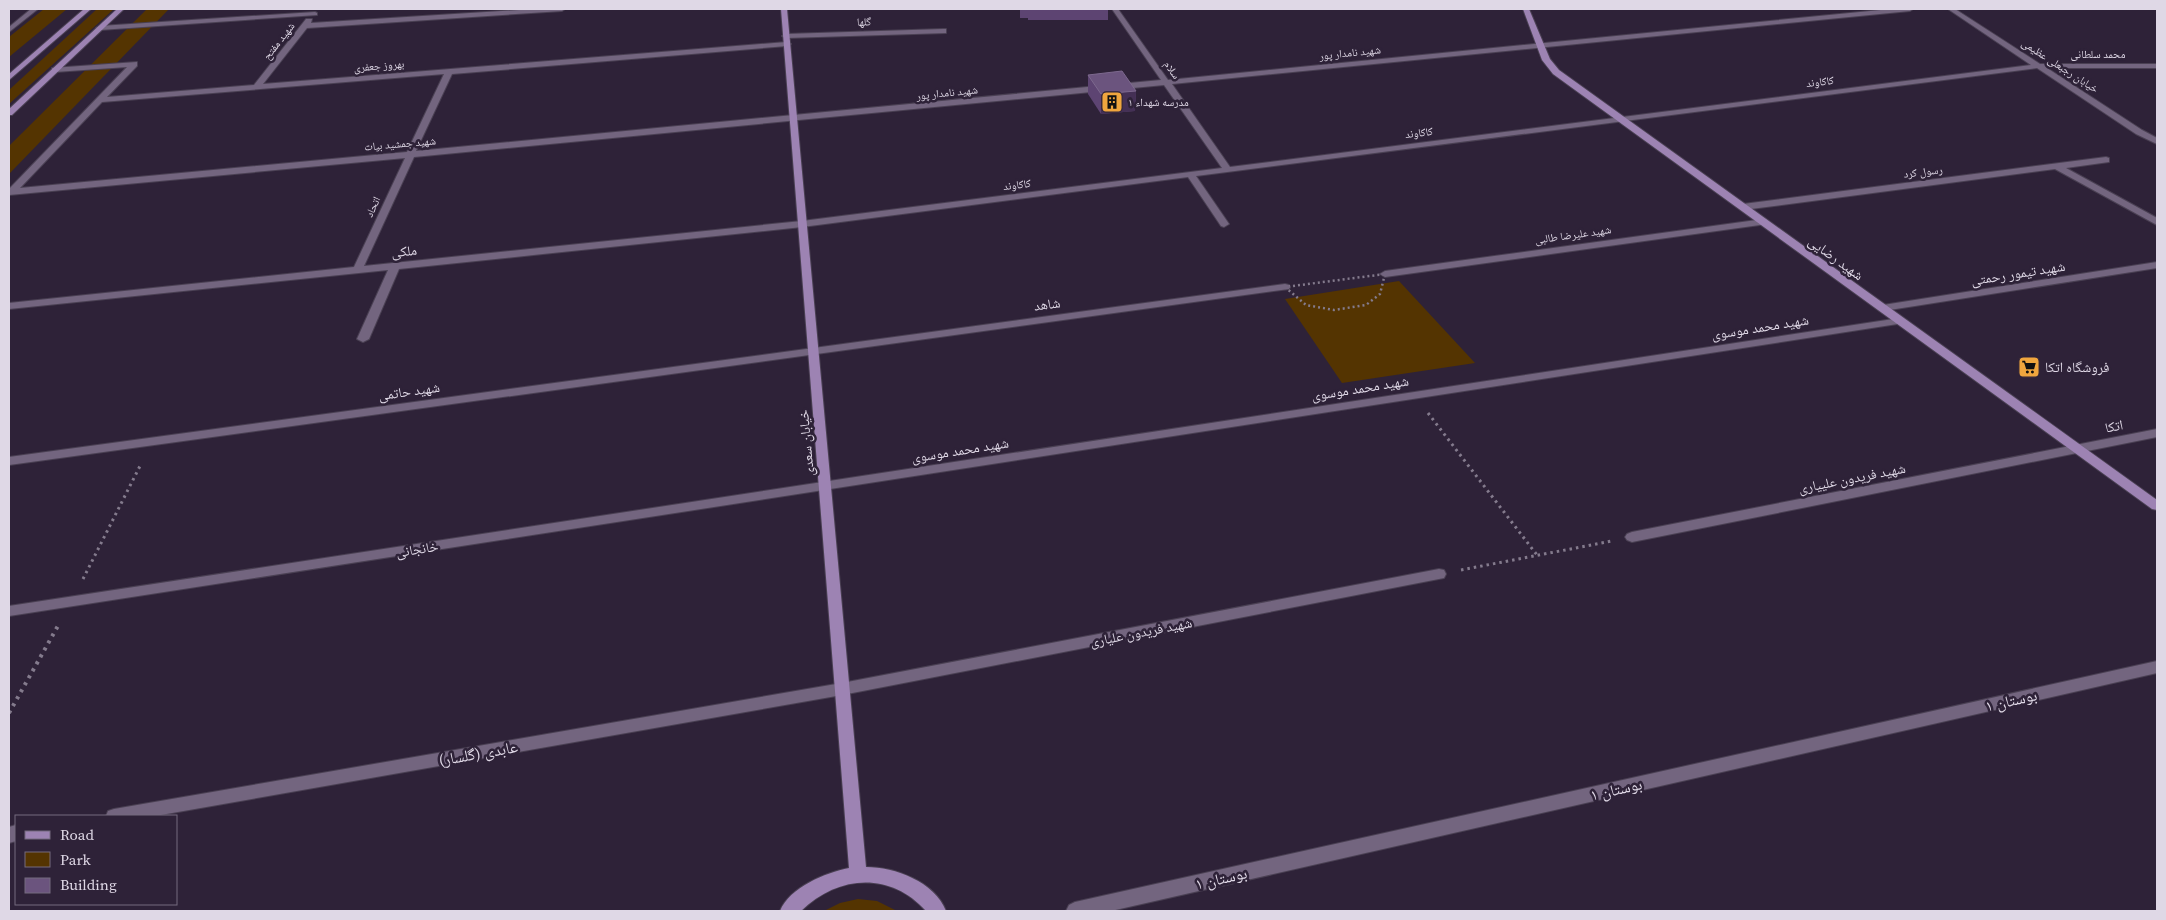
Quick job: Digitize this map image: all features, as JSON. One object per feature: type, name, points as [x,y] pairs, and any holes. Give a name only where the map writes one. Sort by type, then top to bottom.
[{"type":"main road","points":[[9,78],[88,9]]},
{"type":"main road","points":[[9,113],[121,9]]},
{"type":"main road","name":"خیابان سعدی","points":[[784,9],[858,874]]},
{"type":"main road","name":"شهید رضایی","points":[[1526,9],[1546,60],[1556,72],[2157,506]]},
{"type":"main road","points":[[789,911],[806,895],[831,881],[858,874],[884,875],[907,883],[926,896],[937,911]]},
{"type":"street","points":[[9,30],[35,9]]},
{"type":"street","points":[[305,26],[562,9]]},
{"type":"street","name":"سلام","points":[[1115,9],[1227,169]]},
{"type":"street","name":"شهید نامدار پور","points":[[793,119],[1910,9]]},
{"type":"street","name":"خیابان رجبعلی عظیمی","points":[[1951,9],[2139,132],[2157,141]]},
{"type":"street","points":[[100,28],[317,11]]},
{"type":"street","name":"شهید مفتح","points":[[257,87],[317,11]]},
{"type":"street","name":"گلها","points":[[786,40],[943,31]]},
{"type":"street","name":"بهروز جعفری","points":[[101,100],[786,40]]},
{"type":"street","points":[[10,193],[134,64],[55,70]]},
{"type":"street","name":"محمد سلطانی","points":[[2038,66],[2157,66]]},
{"type":"street","name":"کاکاوند","points":[[802,224],[2038,66]]},
{"type":"street","name":"اتحاد","points":[[358,270],[449,71]]},
{"type":"street","name":"شهید جمشید بیات","points":[[10,193],[793,119]]},
{"type":"street","points":[[2139,132],[2157,131]]},
{"type":"street","name":"رسول کرد","points":[[1742,207],[2106,160]]},
{"type":"street","points":[[2056,166],[2157,222]]},
{"type":"street","points":[[1190,174],[1224,224]]},
{"type":"street","name":"شهید علیرضا طالبی","points":[[1385,274],[1764,222]]},
{"type":"street","name":"ملکی","points":[[9,306],[802,224]]},
{"type":"street","points":[[363,339],[395,266]]},
{"type":"street","name":"شهید تیمور رحمتی","points":[[1883,308],[2157,266]]},
{"type":"street","name":"شاهد","points":[[813,351],[1285,287]]},
{"type":"street","name":"شهید محمد موسوی","points":[[825,486],[1900,320]]},
{"type":"street","name":"شهید حاتمی","points":[[9,461],[813,351]]},
{"type":"street","name":"اتکا","points":[[2077,448],[2157,433]]},
{"type":"street","name":"شهید فریدون علییاری","points":[[1632,537],[2077,448]]},
{"type":"street","name":"خانجانی","points":[[9,611],[825,486]]},
{"type":"street","name":"شهید فریدون علیاری","points":[[842,689],[1439,574]]},
{"type":"street","name":"بوستان ۱","points":[[1075,911],[2157,667]]},
{"type":"street","name":"عابدی (گلسار)","points":[[120,815],[842,689]]},
{"type":"path","points":[[1385,274],[1380,294],[1366,305],[1334,310],[1306,305],[1285,287],[1385,274]]},
{"type":"path","points":[[1414,395],[1537,555]]},
{"type":"path","points":[[9,712],[72,602],[152,441]]},
{"type":"path","points":[[1439,574],[1632,537]]},
{"type":"green space","points":[[44,9],[67,9],[9,57],[9,37]]},
{"type":"green space","points":[[97,9],[114,9],[9,104],[9,90]]},
{"type":"green space","points":[[147,9],[169,9],[9,174],[9,146]]},
{"type":"green space","points":[[1399,281],[1475,363],[1342,383],[1285,299]]},
{"type":"green space","points":[[858,899],[877,901],[897,911],[824,911],[840,903]]},
{"type":"building","points":[[1122,71],[1136,91],[1101,94],[1088,75]]},
{"type":"place","name":"مدرسه شهداء ۱","points":[[1112,102]]},
{"type":"place","name":"فروشگاه اتکا","points":[[2029,367]]}]
